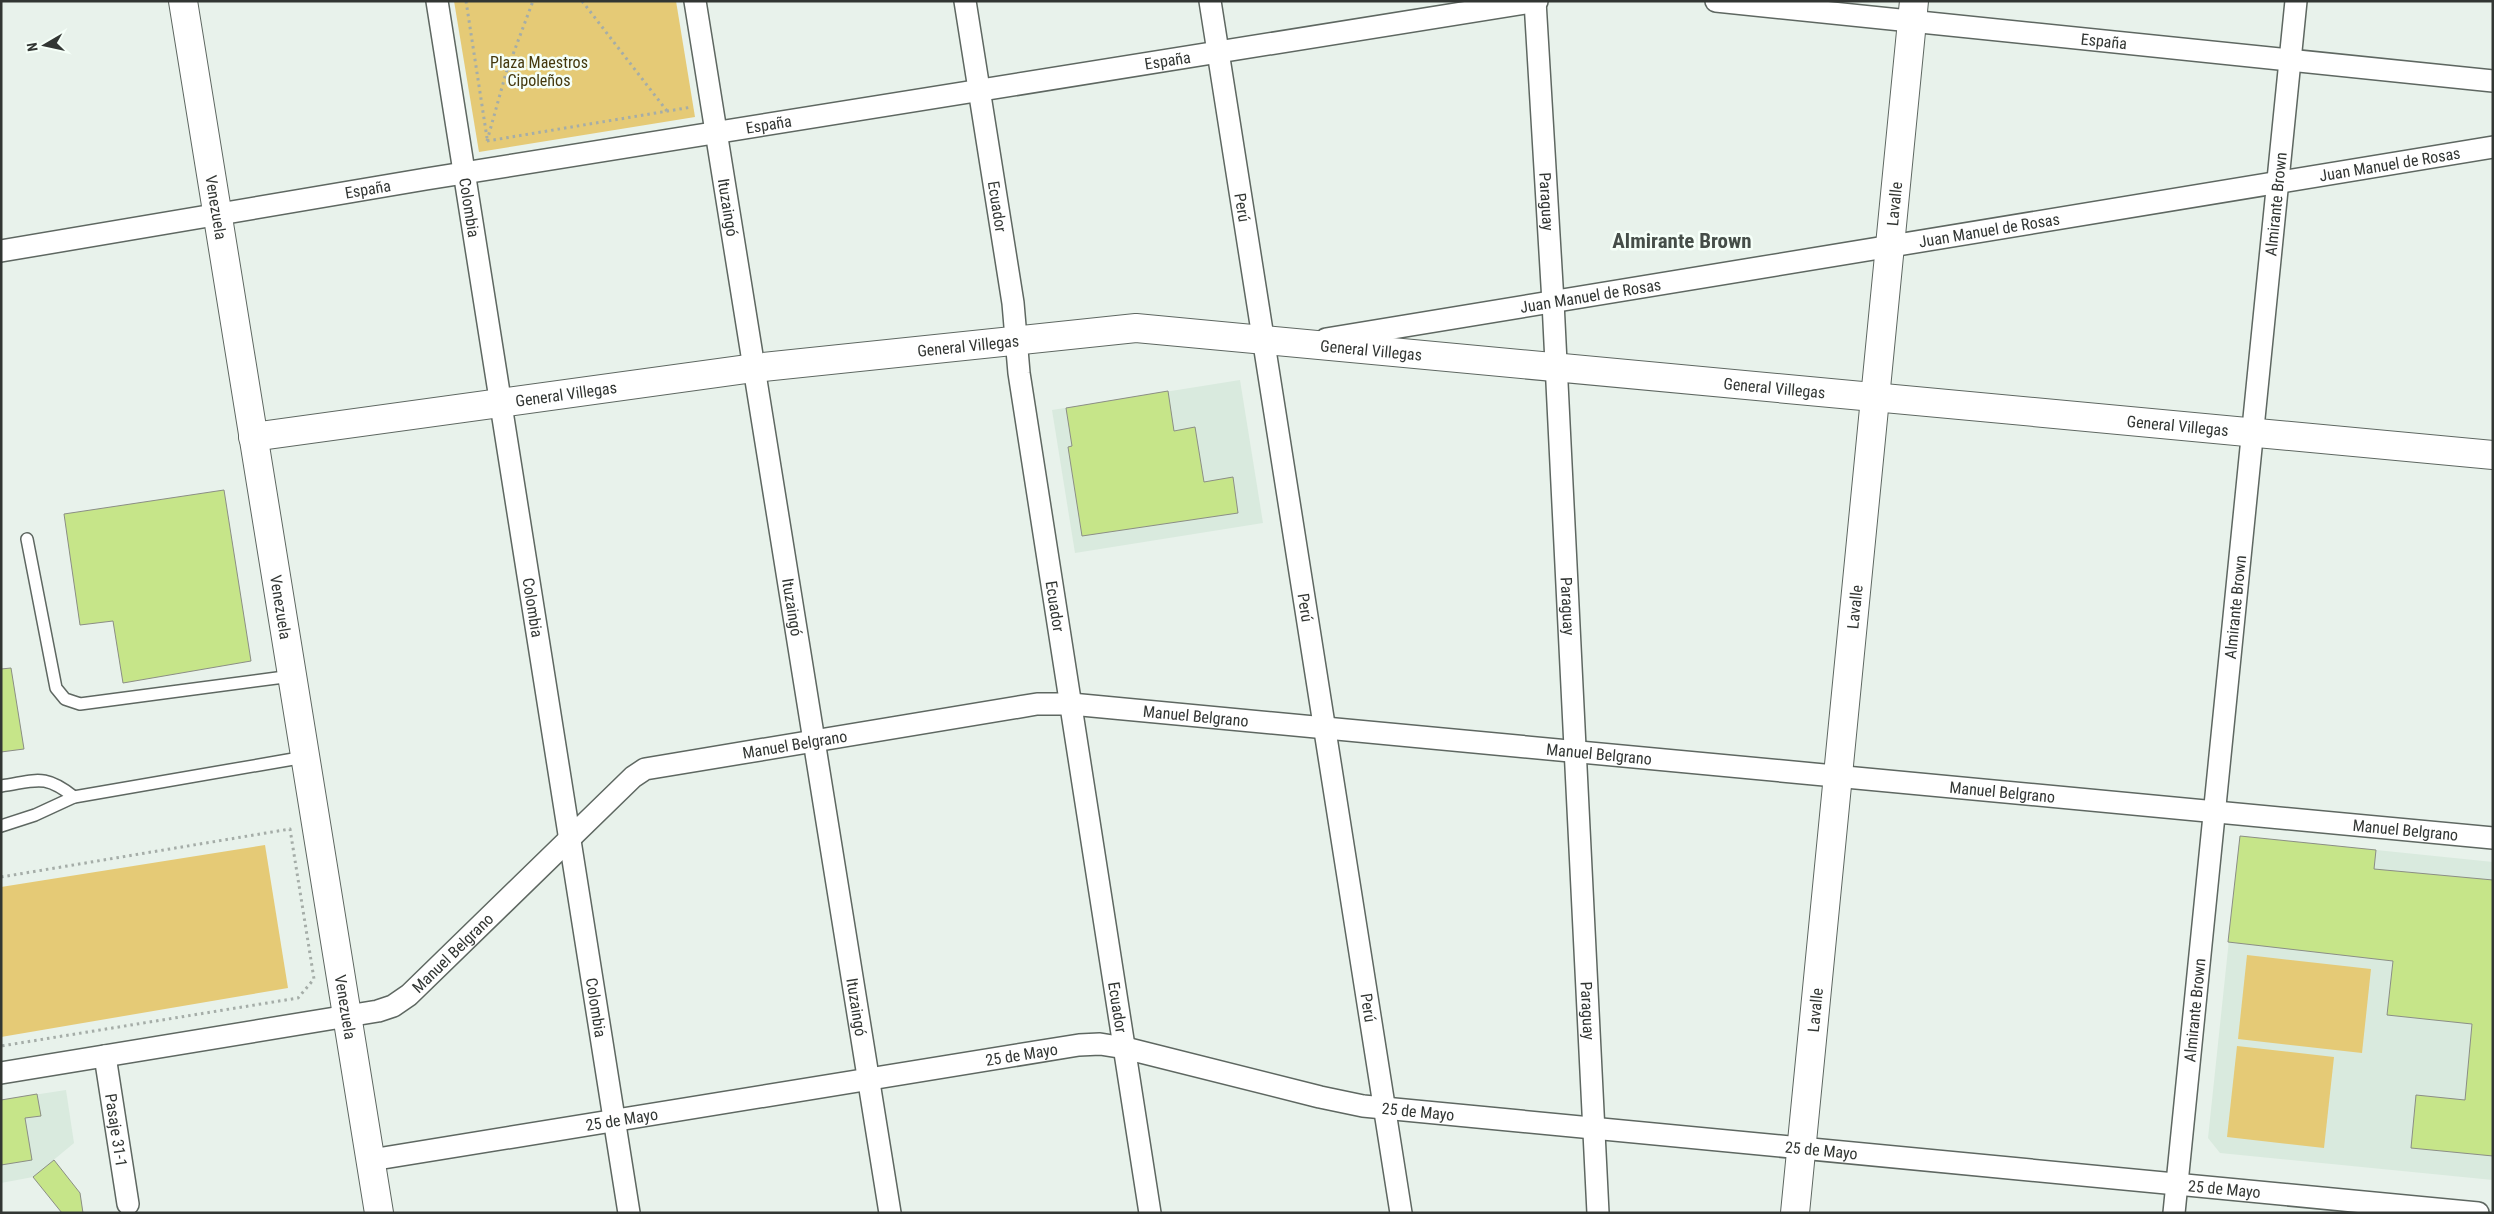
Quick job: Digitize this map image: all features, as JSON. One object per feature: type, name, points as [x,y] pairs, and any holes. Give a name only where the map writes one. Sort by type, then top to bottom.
[{"type":"street","name":"Venezuela","points":[[183,1],[379,1213]]},
{"type":"street","name":"Colombia","points":[[437,1],[630,1213]]},
{"type":"street","name":"Ituzaingó","points":[[695,1],[890,1213]]},
{"type":"street","name":"Ecuador","points":[[964,1],[1013,303],[1019,373],[1150,1213]]},
{"type":"street","name":"Perú","points":[[1210,1],[1401,1213]]},
{"type":"street","name":"España","points":[[1,251],[464,173],[1536,1]]},
{"type":"street","name":"Paraguay","points":[[1536,1],[1554,302],[1598,1213]]},
{"type":"street","name":"España","points":[[1716,1],[1913,11],[2290,60],[2493,81]]},
{"type":"street","name":"Almirante Brown","points":[[2174,1213],[2296,1]]},
{"type":"street","name":"Lavalle","points":[[1795,1213],[1913,11]]},
{"type":"street","name":"Juan Manuel de Rosas","points":[[1309,342],[2493,147]]},
{"type":"street","name":"General Villegas","points":[[253,436],[754,368],[1136,328],[1309,342],[2493,455]]},
{"type":"street","name":"Manuel Belgrano","points":[[1,1073],[385,1010],[401,1002],[633,777],[646,769],[1029,705],[1071,704],[2493,838]]},
{"type":"street","name":"25 de Mayo","points":[[371,1160],[1079,1045],[1100,1044],[1125,1048],[1320,1098],[1385,1108],[2478,1213]]},
{"type":"street","name":"Pasaje 31-1","points":[[105,1056],[128,1204]]},
{"type":"lane","points":[[27,539],[56,688],[65,699],[80,704],[292,676]]},
{"type":"lane","points":[[1,826],[35,815],[74,797],[305,757]]},
{"type":"lane","points":[[1,786],[42,780],[56,783],[74,797]]},
{"type":"path","points":[[466,1],[488,141]]},
{"type":"path","points":[[488,141],[504,82],[533,1]]},
{"type":"path","points":[[582,1],[667,111]]},
{"type":"path","points":[[488,141],[701,106]]},
{"type":"path","points":[[1,877],[290,829],[314,979],[298,998],[1,1046]]},
{"type":"shaded area","points":[[1240,380],[1263,523],[1075,553],[1052,410]]},
{"type":"shaded area","points":[[2240,836],[2493,862],[2493,1180],[2220,1153],[2208,1138]]},
{"type":"shaded area","points":[[66,1090],[74,1143],[33,1177],[1,1183],[1,1100]]},
{"type":"green space","name":"Plaza Maestros Cipoleños","points":[[454,1],[676,1],[695,117],[479,152]]},
{"type":"green space","points":[[265,845],[288,988],[1,1037],[1,887]]},
{"type":"green space","points":[[2247,955],[2371,969],[2362,1053],[2238,1039]]},
{"type":"green space","points":[[2237,1046],[2334,1057],[2324,1148],[2227,1137]]},
{"type":"building","points":[[1168,391],[1174,431],[1195,427],[1204,482],[1233,477],[1238,513],[1082,536],[1068,447],[1072,446],[1066,408]]},
{"type":"building","points":[[224,490],[251,661],[123,683],[113,621],[80,625],[64,514]]},
{"type":"building","points":[[11,668],[24,749],[1,752],[1,669]]},
{"type":"building","points":[[2240,836],[2376,850],[2374,869],[2493,880],[2493,1156],[2411,1148],[2416,1095],[2465,1100],[2472,1024],[2387,1015],[2393,961],[2228,942]]},
{"type":"building","points":[[37,1094],[41,1116],[25,1118],[32,1160],[1,1165],[1,1100]]},
{"type":"building","points":[[54,1160],[80,1193],[83,1213],[62,1213],[33,1177]]},
{"type":"district","name":"Almirante Brown","points":[[1682,241]]}]
